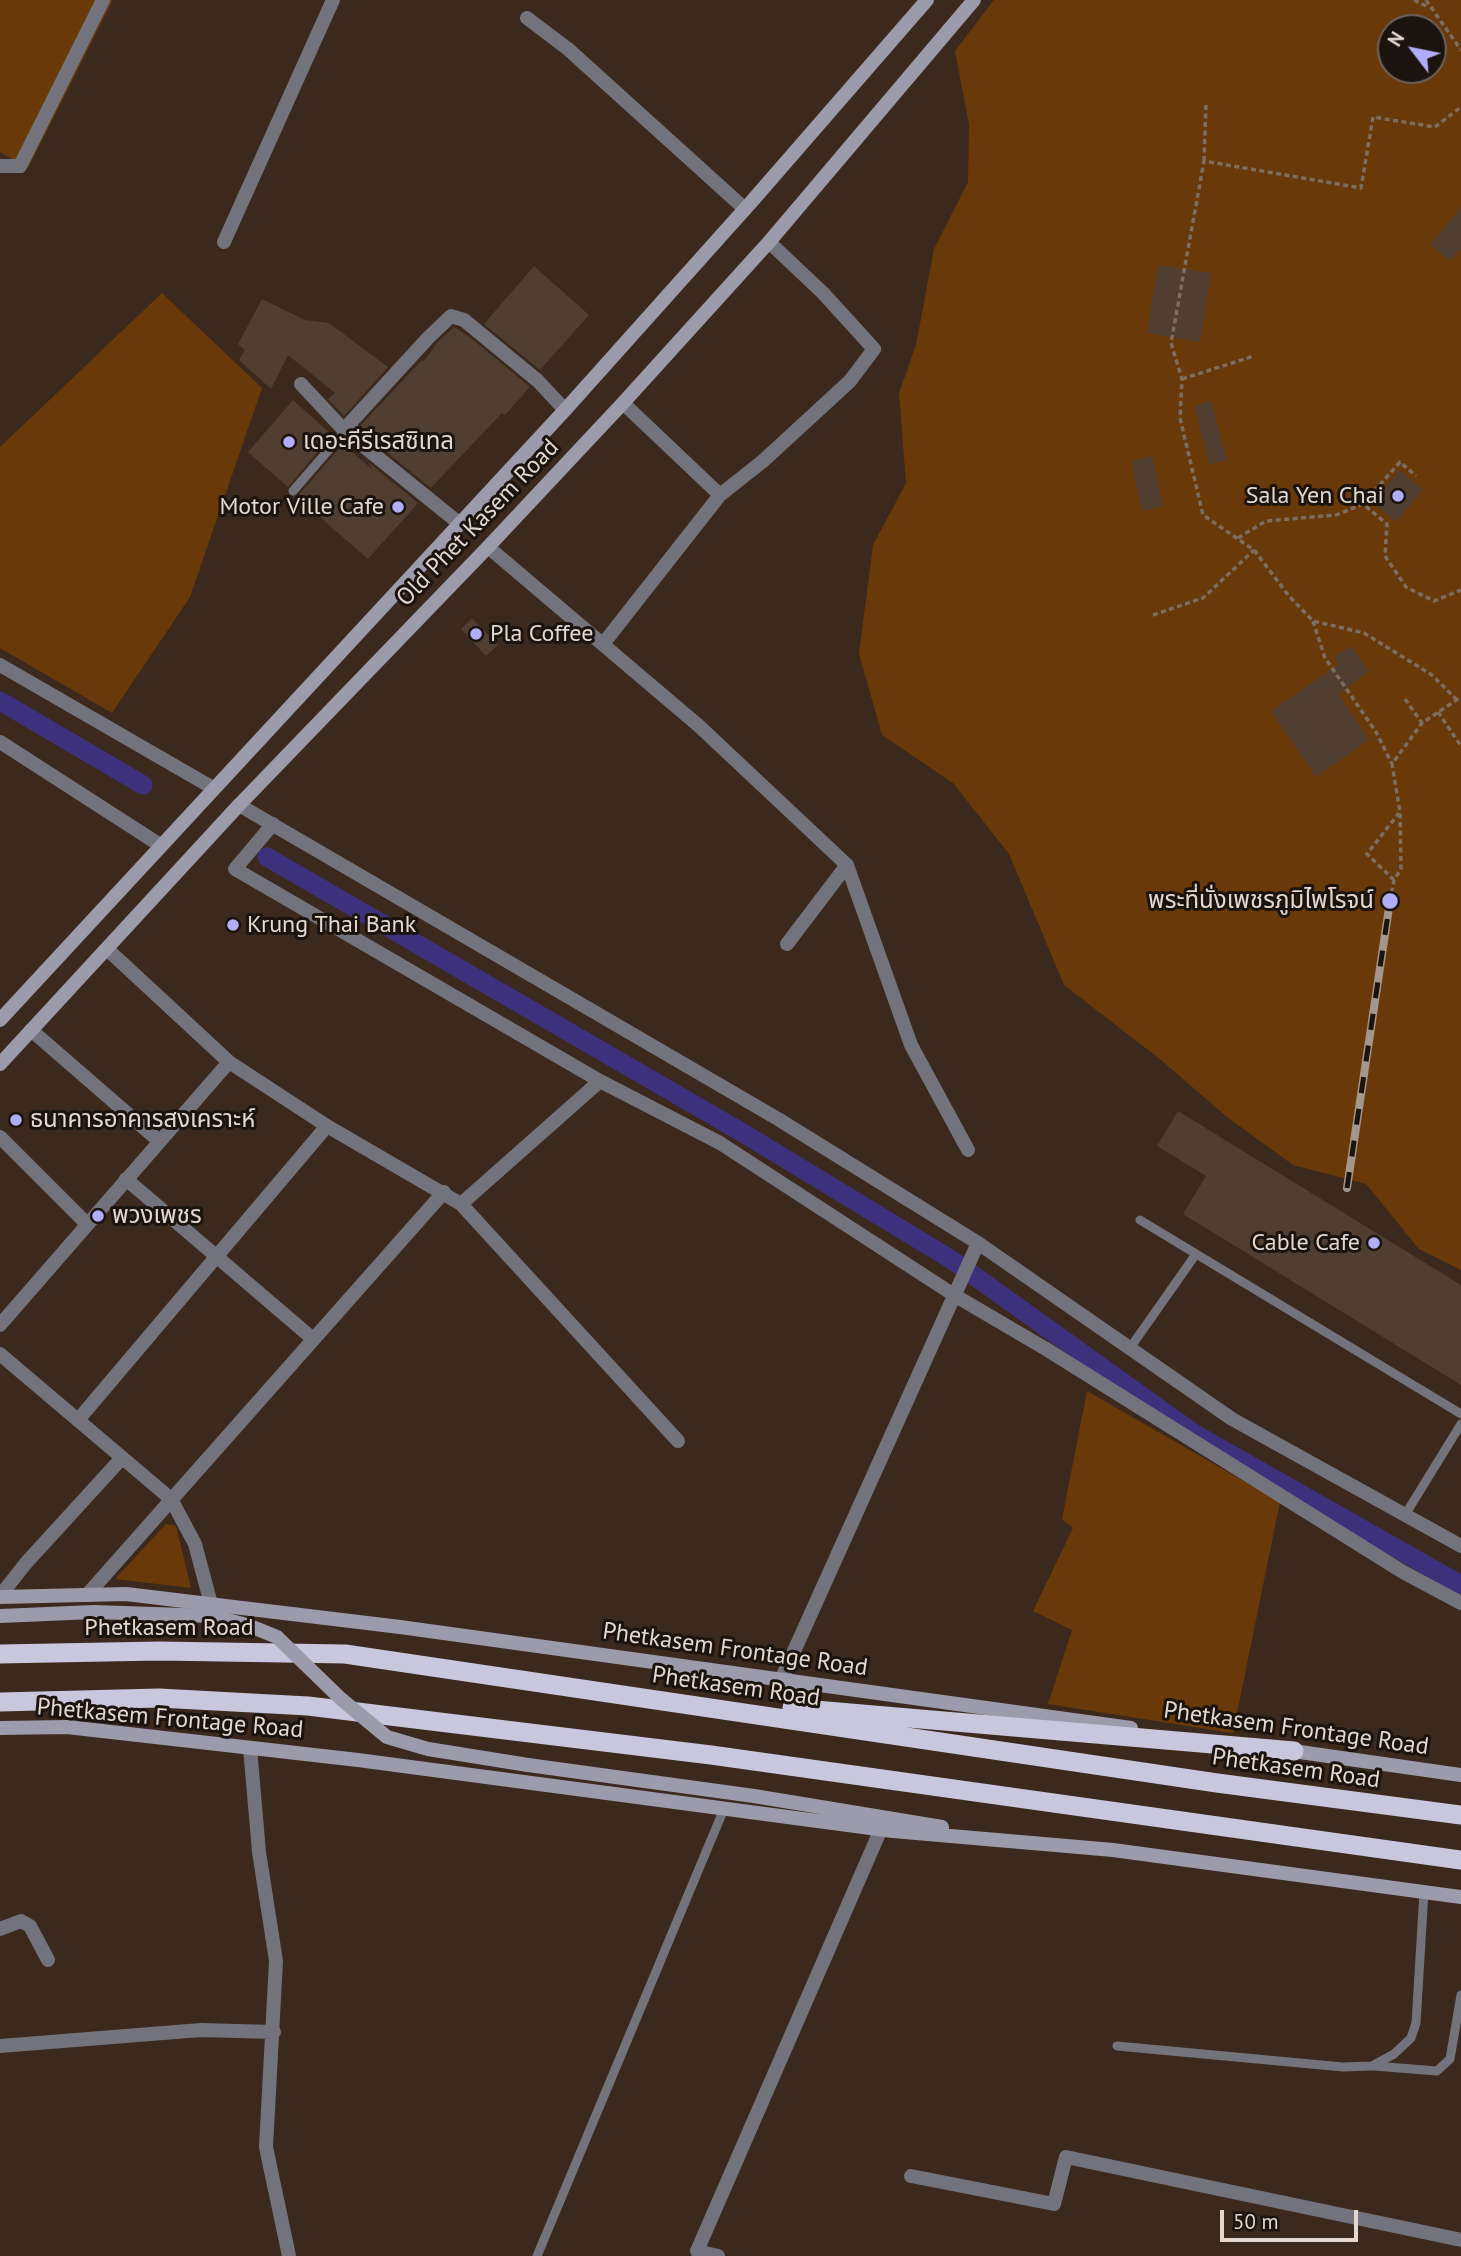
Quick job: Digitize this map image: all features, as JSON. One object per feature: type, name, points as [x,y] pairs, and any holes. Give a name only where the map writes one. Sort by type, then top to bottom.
[{"type":"highway","name":"Phetkasem Road","points":[[0,1654],[159,1651],[345,1654],[1217,1783],[1461,1815]]},
{"type":"highway","points":[[599,1692],[1294,1751]]},
{"type":"highway","points":[[0,1702],[159,1698],[308,1706],[710,1755],[1461,1860]]},
{"type":"main road","name":"Old Phet Kasem Road","points":[[0,1020],[565,410],[927,0]]},
{"type":"main road","name":"Old Phet Kasem Road","points":[[0,1064],[239,805],[623,403],[769,242],[974,0]]},
{"type":"main road","name":"Phetkasem Frontage Road","points":[[0,1597],[126,1594],[211,1604],[414,1629],[1461,1775]]},
{"type":"main road","points":[[0,1616],[94,1612],[213,1616],[277,1637],[341,1699],[387,1737],[428,1749],[1113,1850]]},
{"type":"main road","name":"Phetkasem Frontage Road","points":[[0,1728],[66,1727],[358,1760],[881,1829],[1113,1850],[1461,1897]]},
{"type":"street","points":[[0,166],[20,166],[103,0]]},
{"type":"street","points":[[224,242],[333,0]]},
{"type":"street","points":[[527,18],[568,49],[745,209]]},
{"type":"street","points":[[603,644],[720,495],[764,461],[850,381],[874,349],[823,293],[769,242]]},
{"type":"street","points":[[350,431],[350,423],[451,316],[464,320],[538,381],[565,410]]},
{"type":"street","points":[[301,384],[319,406],[362,444],[460,524]]},
{"type":"street","points":[[623,403],[720,495]]},
{"type":"street","points":[[488,547],[699,726],[847,865],[911,1045],[968,1150]]},
{"type":"street","points":[[0,664],[213,788]]},
{"type":"street","points":[[0,742],[160,845]]},
{"type":"street","points":[[239,805],[778,1119],[1130,1348],[1232,1419],[1461,1546]]},
{"type":"street","points":[[273,824],[235,869],[600,1081],[720,1143],[957,1289],[1105,1386],[1403,1572],[1461,1603]]},
{"type":"street","points":[[787,944],[847,865]]},
{"type":"street","points":[[107,949],[229,1062],[327,1126],[461,1204],[678,1441]]},
{"type":"street","points":[[31,1030],[159,1142]]},
{"type":"street","points":[[0,1325],[229,1062]]},
{"type":"street","points":[[461,1204],[600,1081]]},
{"type":"street","points":[[78,1420],[327,1126]]},
{"type":"street","points":[[0,1137],[87,1224]]},
{"type":"street","points":[[126,1179],[313,1339]]},
{"type":"street","points":[[87,1595],[444,1192]]},
{"type":"street","points":[[781,1680],[975,1248]]},
{"type":"street","points":[[0,1354],[171,1499],[195,1544],[211,1604]]},
{"type":"street","points":[[0,1597],[26,1563],[121,1458]]},
{"type":"street","points":[[250,1748],[259,1852],[276,1961],[267,2147],[289,2256]]},
{"type":"street","points":[[718,2256],[696,2254],[881,1829]]},
{"type":"street","points":[[0,1929],[21,1921],[30,1926],[48,1960]]},
{"type":"street","points":[[0,2046],[201,2030],[274,2032]]},
{"type":"street","points":[[911,2176],[1054,2204],[1066,2157],[1461,2239]]},
{"type":"lane","points":[[293,491],[350,431]]},
{"type":"lane","points":[[1140,1220],[1461,1414]]},
{"type":"lane","points":[[1130,1348],[1196,1254]]},
{"type":"lane","points":[[1405,1515],[1461,1424]]},
{"type":"lane","points":[[537,2256],[724,1809]]},
{"type":"lane","points":[[1372,2066],[1394,2054],[1411,2038],[1416,2023],[1424,1892]]},
{"type":"lane","points":[[1116,2046],[1343,2067],[1372,2066],[1437,2071],[1450,2059],[1461,1996]]},
{"type":"path","points":[[1414,0],[1430,8]]},
{"type":"path","points":[[1426,0],[1461,50]]},
{"type":"path","points":[[1206,104],[1204,161],[1171,343],[1182,379],[1180,418],[1203,514],[1254,550],[1289,596],[1313,621],[1325,657],[1376,732],[1392,764],[1400,812],[1401,869],[1394,880],[1390,901]]},
{"type":"path","points":[[1204,161],[1361,188],[1373,117],[1435,128],[1461,107]]},
{"type":"path","points":[[1182,379],[1254,356]]},
{"type":"path","points":[[1238,538],[1266,522],[1336,515],[1363,503],[1400,462],[1416,476]]},
{"type":"path","points":[[1363,503],[1387,524],[1385,556],[1406,587],[1434,601],[1461,590]]},
{"type":"path","points":[[1153,615],[1203,598],[1254,550]]},
{"type":"path","points":[[1313,621],[1364,633],[1432,675],[1459,698],[1422,723],[1392,764]]},
{"type":"path","points":[[1405,699],[1422,723]]},
{"type":"path","points":[[1438,712],[1461,746]]},
{"type":"path","points":[[1394,880],[1367,854],[1400,812]]},
{"type":"shaded area","points":[[0,0],[113,0],[28,168],[0,152]]},
{"type":"shaded area","points":[[994,0],[1461,0],[1461,1270],[1419,1249],[1366,1184],[1293,1165],[1227,1117],[1161,1060],[1064,985],[1009,854],[953,783],[882,735],[859,654],[873,545],[906,483],[899,393],[916,345],[934,249],[968,182],[969,124],[955,51]]},
{"type":"shaded area","points":[[162,293],[262,388],[190,597],[112,713],[0,648],[0,447]]},
{"type":"shaded area","points":[[1087,1391],[1280,1502],[1233,1733],[1048,1704],[1072,1630],[1033,1611],[1073,1528],[1062,1519]]},
{"type":"shaded area","points":[[166,1524],[176,1526],[191,1588],[115,1579]]},
{"type":"building","points":[[1461,207],[1461,248],[1450,261],[1430,245]]},
{"type":"building","points":[[1158,265],[1211,273],[1200,342],[1147,333]]},
{"type":"building","points":[[534,266],[589,315],[540,370],[484,324]]},
{"type":"building","points":[[262,299],[305,320],[329,323],[388,367],[344,416],[328,399],[335,393],[288,355],[271,389],[239,360],[245,350],[238,344]]},
{"type":"building","points":[[454,327],[530,387],[431,488],[368,437],[361,425]]},
{"type":"building","points":[[293,400],[332,435],[288,487],[248,452]]},
{"type":"building","points":[[1211,401],[1227,460],[1210,465],[1194,406]]},
{"type":"building","points":[[343,444],[418,503],[368,559],[297,497]]},
{"type":"building","points":[[1152,456],[1163,506],[1142,511],[1131,461]]},
{"type":"building","name":"Sala Yen Chai","points":[[1400,470],[1423,490],[1396,522],[1372,502]]},
{"type":"building","points":[[472,618],[498,645],[486,656],[461,629]]},
{"type":"building","points":[[1351,646],[1369,671],[1338,694],[1369,740],[1316,777],[1271,711],[1339,664],[1334,657]]},
{"type":"building","points":[[1178,1111],[1461,1285],[1461,1385],[1183,1214],[1206,1176],[1157,1146]]},
{"type":"waterway","points":[[0,701],[143,785]]},
{"type":"waterway","points":[[267,857],[743,1133],[952,1260],[1195,1434],[1461,1585]]},
{"type":"railway","points":[[1347,1188],[1390,901]]},
{"type":"place","name":"เดอะคีรีเรสซิเทล","points":[[289,442]]},
{"type":"place","name":"Sala Yen Chai","points":[[1398,496]]},
{"type":"place","name":"Motor Ville Cafe","points":[[398,507]]},
{"type":"place","name":"Pla Coffee","points":[[476,634]]},
{"type":"place","name":"พระที่นั่งเพชรภูมิไพโรจน์","points":[[1390,901]]},
{"type":"place","name":"Krung Thai Bank","points":[[233,925]]},
{"type":"place","name":"ธนาคารอาคารสงเคราะห์","points":[[16,1120]]},
{"type":"place","name":"พวงเพชร","points":[[98,1216]]},
{"type":"place","name":"Cable Cafe","points":[[1374,1243]]}]
